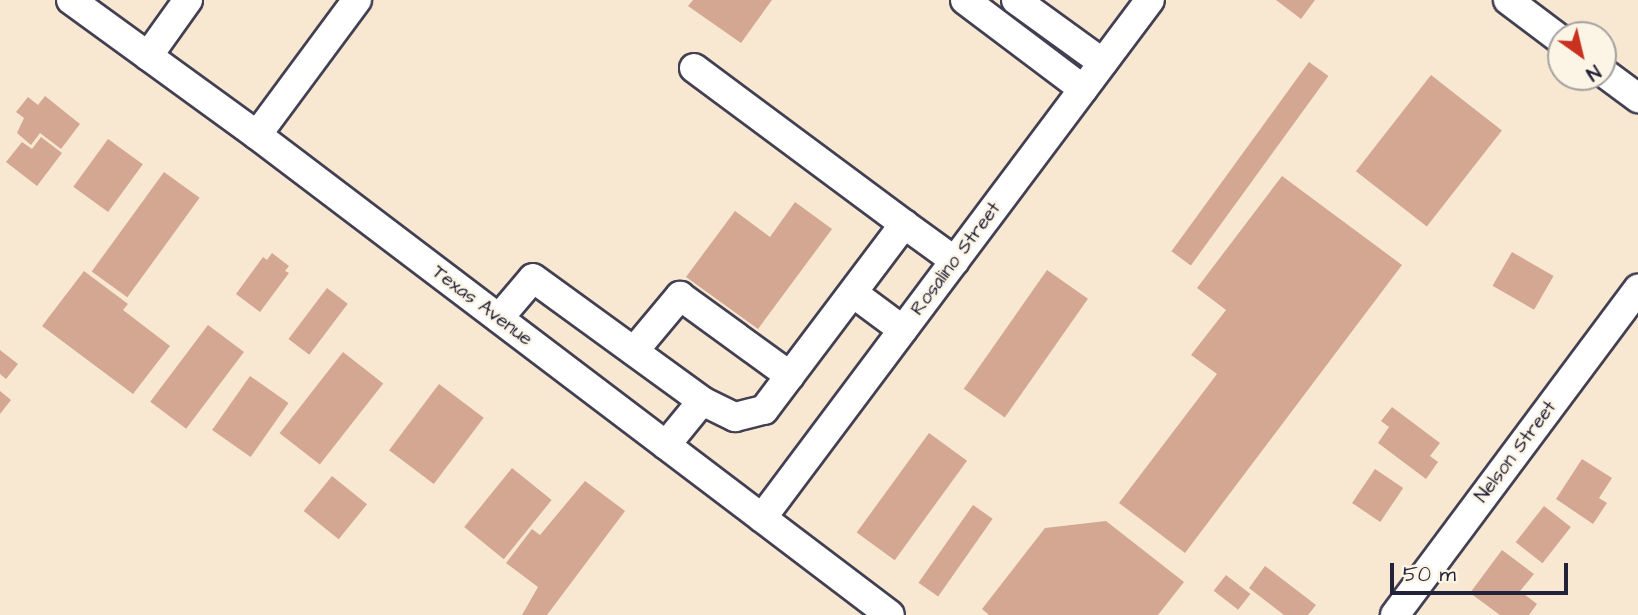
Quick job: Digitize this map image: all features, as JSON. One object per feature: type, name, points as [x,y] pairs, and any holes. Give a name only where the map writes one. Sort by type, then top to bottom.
[{"type":"street","points":[[148,56],[188,0]]},
{"type":"street","points":[[257,135],[357,0]]},
{"type":"street","points":[[965,0],[1083,89]]},
{"type":"street","points":[[1016,0],[1103,63]]},
{"type":"street","name":"Rosalino Street","points":[[762,518],[1150,0]]},
{"type":"street","points":[[1508,0],[1547,29]]},
{"type":"street","name":"Texas Avenue","points":[[87,4],[148,56],[257,135],[890,615]]},
{"type":"street","points":[[694,68],[954,261]]},
{"type":"street","points":[[1617,82],[1638,98]]},
{"type":"street","points":[[499,318],[533,278],[702,401],[735,417],[747,417],[764,410],[904,224]]},
{"type":"street","name":"Nelson Street","points":[[1395,615],[1638,289]]},
{"type":"street","points":[[853,293],[903,330]]},
{"type":"street","points":[[634,351],[680,296],[790,376]]},
{"type":"street","points":[[666,445],[702,401]]},
{"type":"building","points":[[693,0],[772,0],[741,43],[688,6]]},
{"type":"building","points":[[1276,0],[1315,0],[1301,19]]},
{"type":"building","points":[[1309,62],[1328,76],[1191,265],[1171,251]]},
{"type":"building","points":[[1431,75],[1502,130],[1427,227],[1356,171]]},
{"type":"building","points":[[45,96],[80,124],[61,149],[40,133],[31,145],[17,133],[24,118],[16,112],[28,97],[38,105]]},
{"type":"building","points":[[41,137],[62,153],[37,186],[6,162],[22,142],[32,149]]},
{"type":"building","points":[[108,139],[143,164],[108,212],[73,187]]},
{"type":"building","points":[[164,172],[200,198],[127,297],[92,272]]},
{"type":"building","points":[[1282,176],[1402,265],[1185,553],[1119,503],[1217,374],[1191,355],[1226,310],[1197,288]]},
{"type":"building","points":[[795,202],[832,229],[758,329],[686,277],[735,211],[770,237]]},
{"type":"building","points":[[1512,252],[1554,276],[1534,310],[1492,286]]},
{"type":"building","points":[[272,253],[289,266],[285,271],[289,273],[260,312],[236,294],[263,257],[267,260]]},
{"type":"building","points":[[1047,270],[1088,299],[1005,417],[964,389]]},
{"type":"building","points":[[84,271],[128,304],[123,310],[170,346],[133,394],[42,326]]},
{"type":"building","points":[[327,288],[348,304],[309,355],[288,339]]},
{"type":"building","points":[[208,325],[244,352],[186,429],[150,402]]},
{"type":"building","points":[[0,350],[18,364],[6,379],[0,374]]},
{"type":"building","points":[[343,352],[383,383],[320,465],[280,433]]},
{"type":"building","points":[[250,376],[289,403],[251,457],[212,430]]},
{"type":"building","points":[[439,384],[484,418],[434,484],[389,450]]},
{"type":"building","points":[[0,391],[11,400],[0,414]]},
{"type":"building","points":[[1392,407],[1440,443],[1430,456],[1438,462],[1426,479],[1378,443],[1389,427],[1381,421]]},
{"type":"building","points":[[929,433],[967,461],[895,560],[857,533]]},
{"type":"building","points":[[1582,459],[1612,478],[1599,498],[1607,503],[1593,524],[1556,499]]},
{"type":"building","points":[[512,468],[552,500],[504,559],[464,527]]},
{"type":"building","points":[[1375,469],[1403,488],[1380,522],[1352,503]]},
{"type":"building","points":[[332,476],[367,504],[339,539],[304,511]]},
{"type":"building","points":[[585,481],[625,511],[547,615],[522,615],[538,587],[506,563],[532,529],[540,535]]},
{"type":"building","points":[[973,505],[993,519],[938,597],[919,583]]},
{"type":"building","points":[[1544,506],[1571,527],[1542,563],[1516,542]]},
{"type":"building","points":[[1106,521],[1184,582],[1158,615],[989,615],[982,609],[1045,528]]},
{"type":"building","points":[[1502,550],[1534,574],[1520,591],[1537,604],[1529,615],[1500,615],[1470,593]]},
{"type":"building","points":[[1265,566],[1316,605],[1308,615],[1284,615],[1249,588]]},
{"type":"building","points":[[1226,575],[1250,594],[1238,610],[1214,591]]}]
